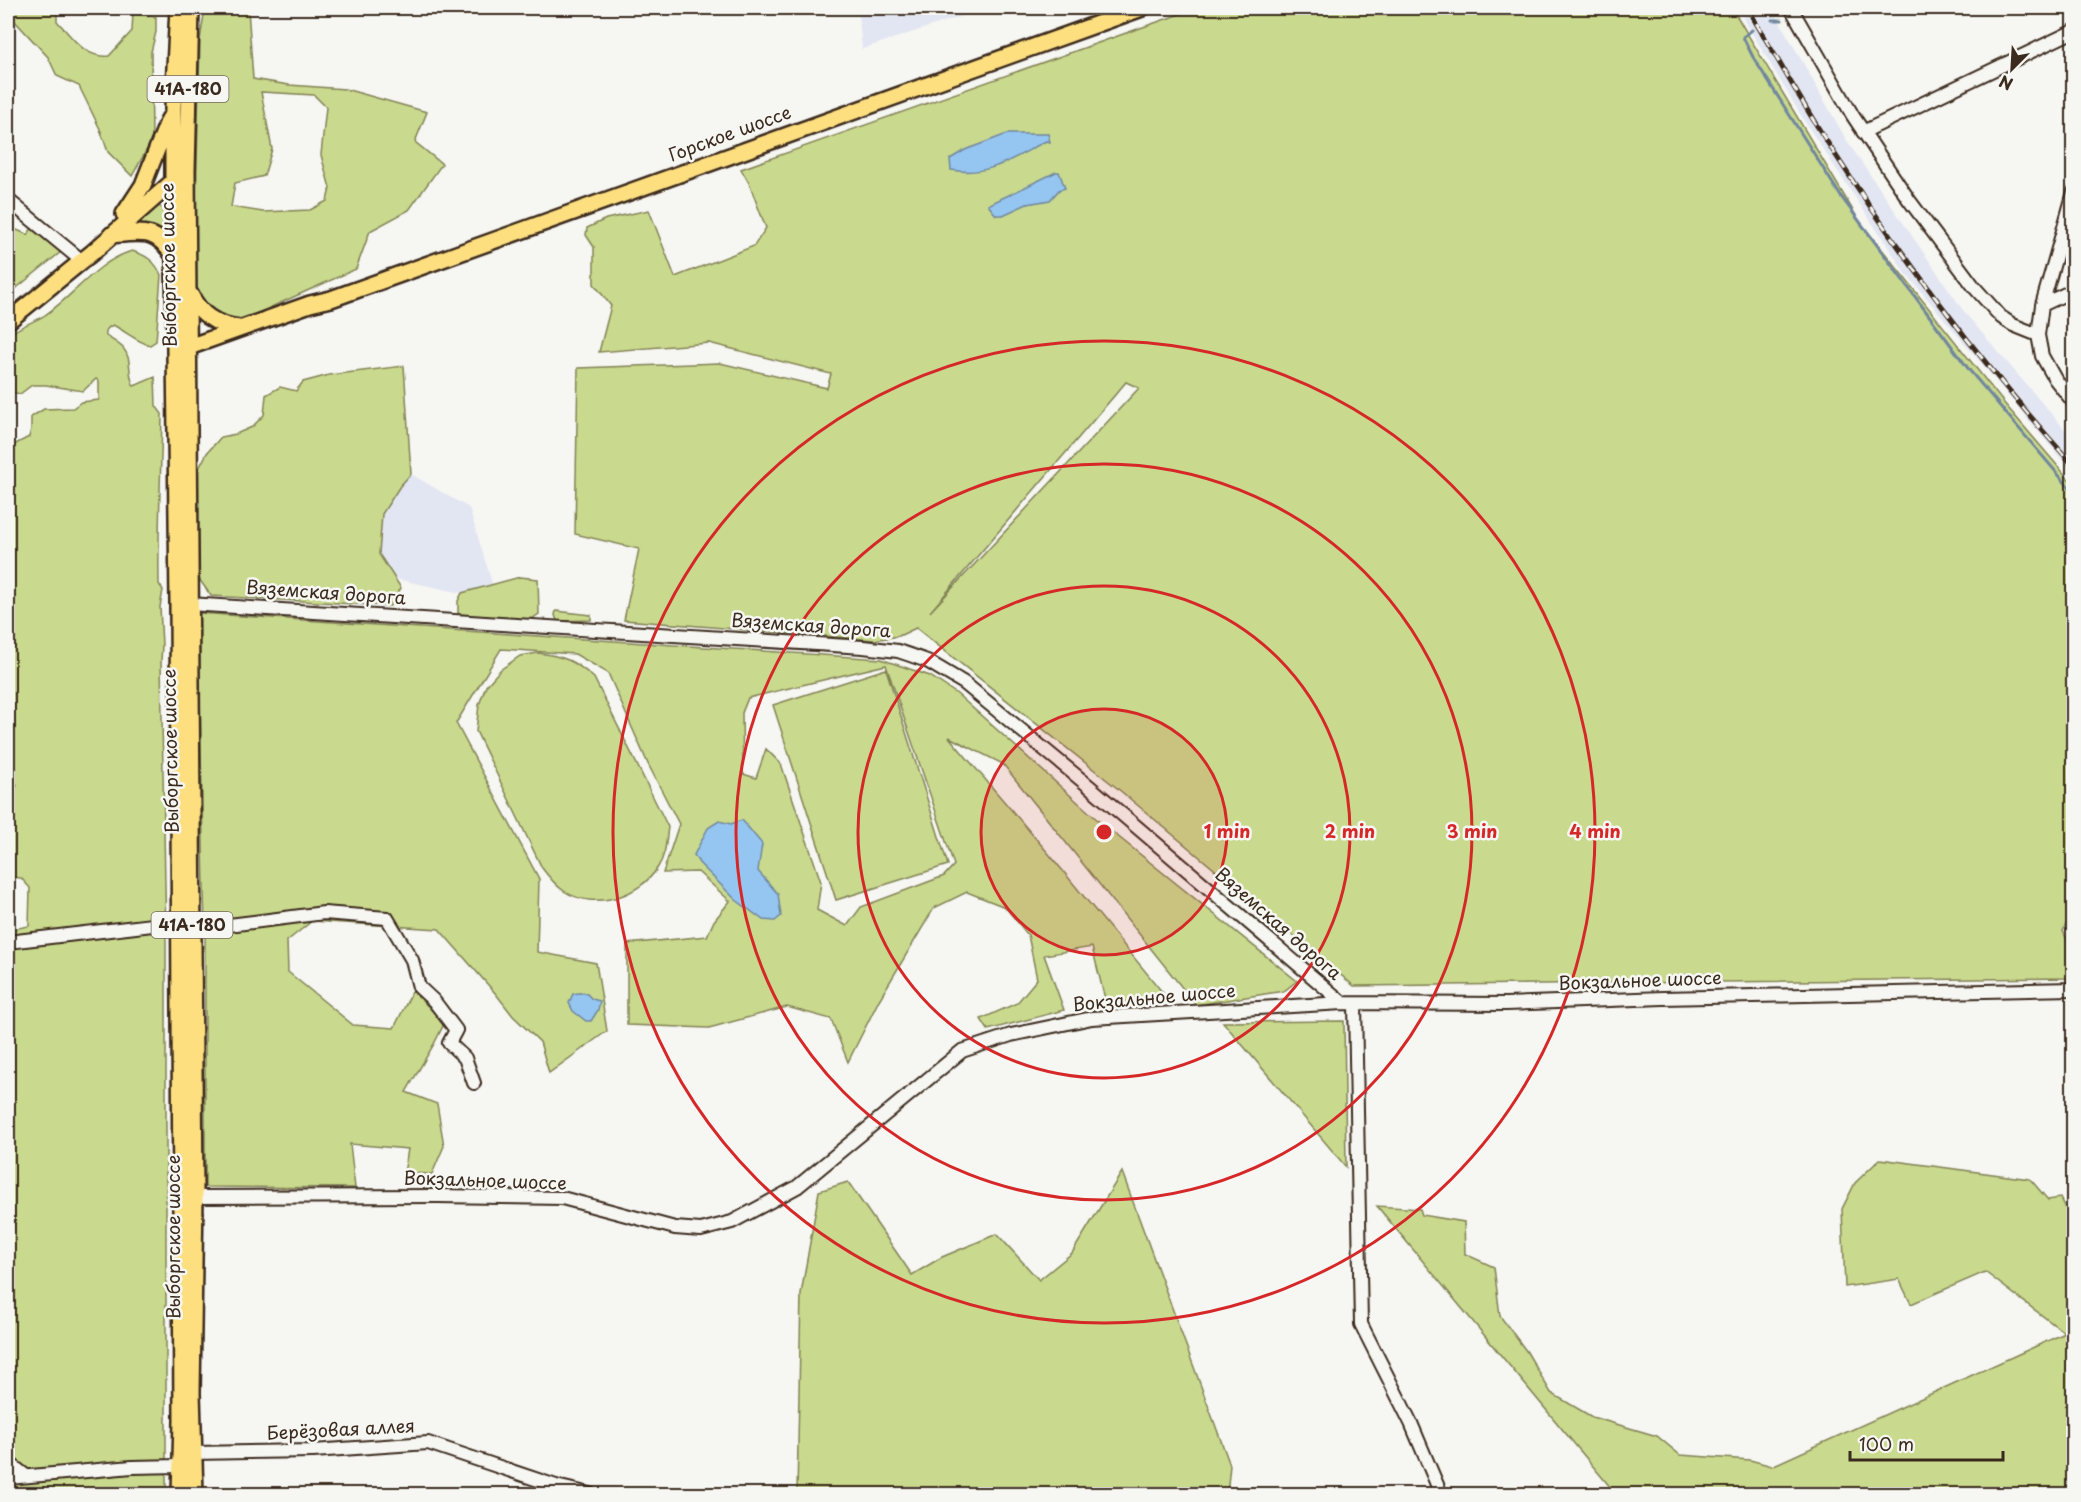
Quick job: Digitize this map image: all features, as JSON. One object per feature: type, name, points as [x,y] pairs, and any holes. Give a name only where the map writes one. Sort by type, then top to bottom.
[{"type":"main road","name":"Выборгское шоссе","points":[[178,8],[173,107],[177,175],[189,292],[178,603],[185,923],[195,1197],[192,1393],[195,1494]]},
{"type":"main road","name":"Выборгское шоссе","points":[[180,1494],[189,604],[185,355],[174,257],[177,175],[191,8]]},
{"type":"main road","name":"Горское шоссе","points":[[185,355],[242,329],[310,304],[331,299],[1142,8]]},
{"type":"main road","points":[[124,214],[143,185],[173,107]]},
{"type":"main road","points":[[8,311],[124,214],[177,175]]},
{"type":"main road","points":[[8,321],[111,235],[177,175]]},
{"type":"main road","points":[[111,235],[150,233],[167,244],[174,257]]},
{"type":"main road","points":[[189,292],[196,306],[206,316],[222,326],[242,329]]},
{"type":"main road","name":"Горское шоссе","points":[[185,355],[314,310],[331,299]]},
{"type":"street","points":[[1791,8],[1863,132],[1909,200],[1975,288],[2013,326],[2038,335]]},
{"type":"street","points":[[1863,132],[2073,32]]},
{"type":"street","points":[[2073,192],[2042,305],[2038,335],[2042,356],[2055,379],[2073,403]]},
{"type":"street","points":[[8,200],[76,256]]},
{"type":"street","points":[[2042,305],[2073,290]]},
{"type":"street","name":"Вяземская дорога","points":[[189,604],[863,646],[910,654],[964,683],[1348,1004]]},
{"type":"street","points":[[8,942],[185,923],[205,928],[324,913],[387,918],[412,960],[419,987],[434,1001],[456,1030],[449,1043],[465,1058],[474,1083]]},
{"type":"street","name":"Вокзальное шоссе","points":[[195,1197],[562,1198],[675,1228],[701,1230],[732,1222],[797,1187],[962,1051],[1011,1035],[1092,1018],[1348,1004],[1506,1004],[1663,998],[2073,989]]},
{"type":"street","points":[[1348,1004],[1361,1324],[1411,1424],[1441,1494]]},
{"type":"street","name":"Берёзовая аллея","points":[[194,1453],[313,1451],[428,1443],[556,1486],[590,1494]]},
{"type":"street","points":[[8,1462],[26,1476]]},
{"type":"street","points":[[8,1478],[132,1467],[180,1466]]},
{"type":"shaded area","points":[[858,8],[986,8],[862,49]]},
{"type":"shaded area","points":[[1737,8],[1772,8],[1847,141],[1965,313],[2073,439],[2073,473],[1904,271],[1805,122]]},
{"type":"shaded area","points":[[411,474],[469,508],[493,586],[463,596],[462,593],[396,579],[379,554],[382,514],[400,486]]},
{"type":"green space","points":[[8,8],[57,8],[57,21],[74,40],[86,50],[100,56],[109,56],[132,31],[133,13],[156,17],[156,32],[151,52],[152,140],[132,176],[108,152],[100,129],[79,86],[57,76],[48,57],[12,18]]},
{"type":"green space","points":[[205,8],[248,9],[253,79],[289,85],[345,89],[427,112],[415,142],[442,164],[409,210],[370,231],[356,269],[240,321],[222,321],[197,299],[194,284],[200,40]],"holes":[[[261,92],[314,95],[326,107],[321,155],[330,188],[327,201],[310,210],[263,212],[231,207],[235,183],[264,176],[272,149]]]},
{"type":"green space","points":[[1197,8],[1732,8],[1858,219],[2003,402],[2073,484],[2074,879],[2071,881],[2074,895],[2073,907],[2063,931],[2073,953],[2073,978],[1354,986],[1117,788],[916,628],[899,636],[874,640],[624,620],[639,549],[575,534],[578,368],[720,363],[827,388],[831,374],[709,343],[599,352],[611,306],[594,284],[594,247],[586,235],[587,228],[606,219],[649,210],[675,277],[754,246],[766,228],[749,183],[741,169]],"holes":[[[1126,382],[1139,388],[930,612]]]},
{"type":"green space","points":[[159,206],[166,211],[165,236],[146,226],[134,226]]},
{"type":"green space","points":[[8,226],[28,235],[32,227],[62,251],[8,295]]},
{"type":"green space","points":[[132,251],[150,259],[161,275],[156,341],[150,345],[146,344],[113,325],[107,329],[106,336],[126,352],[134,386],[155,377],[156,406],[162,414],[159,584],[163,590],[160,607],[166,942],[166,1494],[8,1494],[8,930],[29,926],[30,888],[21,878],[11,877],[8,885],[8,801],[17,785],[8,775],[8,448],[29,437],[31,417],[44,409],[73,408],[81,402],[99,400],[99,381],[96,379],[83,391],[32,385],[20,394],[8,391],[8,336],[56,307],[108,263]]},
{"type":"green space","points":[[404,366],[411,474],[400,486],[382,514],[379,554],[401,588],[390,606],[211,596],[197,576],[194,478],[207,453],[221,437],[252,427],[264,415],[266,395],[280,387],[296,391],[303,382],[329,375]]},
{"type":"green space","points":[[520,577],[538,579],[539,614],[530,620],[458,614],[458,601],[462,593]]},
{"type":"green space","points":[[556,611],[591,615],[591,620],[557,621]]},
{"type":"green space","points":[[198,613],[881,659],[930,676],[957,694],[1100,822],[1297,981],[1284,991],[1196,1005],[1003,764],[949,737],[1168,999],[1106,1003],[1092,947],[1044,955],[1064,1010],[988,1030],[981,1019],[1017,1003],[1037,979],[1028,935],[1005,907],[967,892],[934,908],[879,1000],[848,1062],[831,1019],[787,1007],[709,1028],[627,1025],[627,944],[707,936],[714,921],[730,901],[698,872],[663,873],[679,824],[648,764],[608,673],[575,654],[501,649],[456,723],[539,879],[537,952],[596,963],[607,1031],[549,1073],[540,1042],[513,1016],[439,929],[312,921],[287,941],[288,972],[353,1025],[394,1028],[413,990],[444,1024],[406,1092],[437,1104],[444,1146],[432,1174],[404,1173],[408,1149],[350,1144],[355,1188],[205,1187],[205,935]],"holes":[[[886,665],[954,865],[944,876],[861,907],[847,926],[817,910],[821,882],[781,764],[766,749],[756,778],[743,774],[742,713],[748,698]]]},
{"type":"green space","points":[[538,653],[569,660],[594,678],[668,827],[664,853],[658,867],[640,886],[616,898],[589,900],[576,897],[561,889],[549,877],[542,868],[476,731],[479,705],[486,686],[500,670],[520,656]]},
{"type":"green space","points":[[886,669],[948,865],[836,900],[773,705]]},
{"type":"green space","points":[[1344,1021],[1346,1167],[1223,1022]]},
{"type":"green space","points":[[1880,1159],[2030,1179],[2048,1200],[2060,1198],[2074,1227],[2073,1494],[1616,1494],[1377,1206],[1420,1209],[1422,1215],[1464,1222],[1465,1254],[1494,1267],[1500,1316],[1527,1352],[1551,1393],[1592,1417],[1657,1436],[1680,1455],[1750,1460],[1772,1466],[2065,1333],[1985,1272],[1911,1304],[1899,1279],[1845,1287],[1842,1209],[1855,1183]]},
{"type":"green space","points":[[1122,1172],[1230,1465],[1227,1494],[797,1494],[801,1294],[819,1191],[848,1182],[912,1275],[942,1257],[997,1234],[1039,1280],[1072,1253]]},
{"type":"water","points":[[1007,134],[1048,134],[1050,142],[1046,141],[989,168],[978,171],[951,170],[950,159],[965,150]]},
{"type":"water","points":[[1059,172],[1065,188],[1059,190],[1050,200],[1027,204],[1003,215],[996,215],[988,205]]},
{"type":"water","points":[[742,820],[762,844],[758,871],[778,894],[781,916],[775,921],[763,920],[736,900],[699,863],[694,855],[708,828],[719,821],[731,824]]},
{"type":"water","points":[[586,993],[592,999],[600,1001],[598,1010],[591,1021],[586,1021],[573,1011],[569,1003],[573,994]]},
{"type":"waterway","points":[[1772,20],[1782,20]]},
{"type":"waterway","points":[[1752,30],[1743,37],[1753,57],[1840,195],[1970,371],[2074,493]]},
{"type":"railway","points":[[1747,8],[1820,131],[1916,272],[2008,390],[2074,466]]}]
